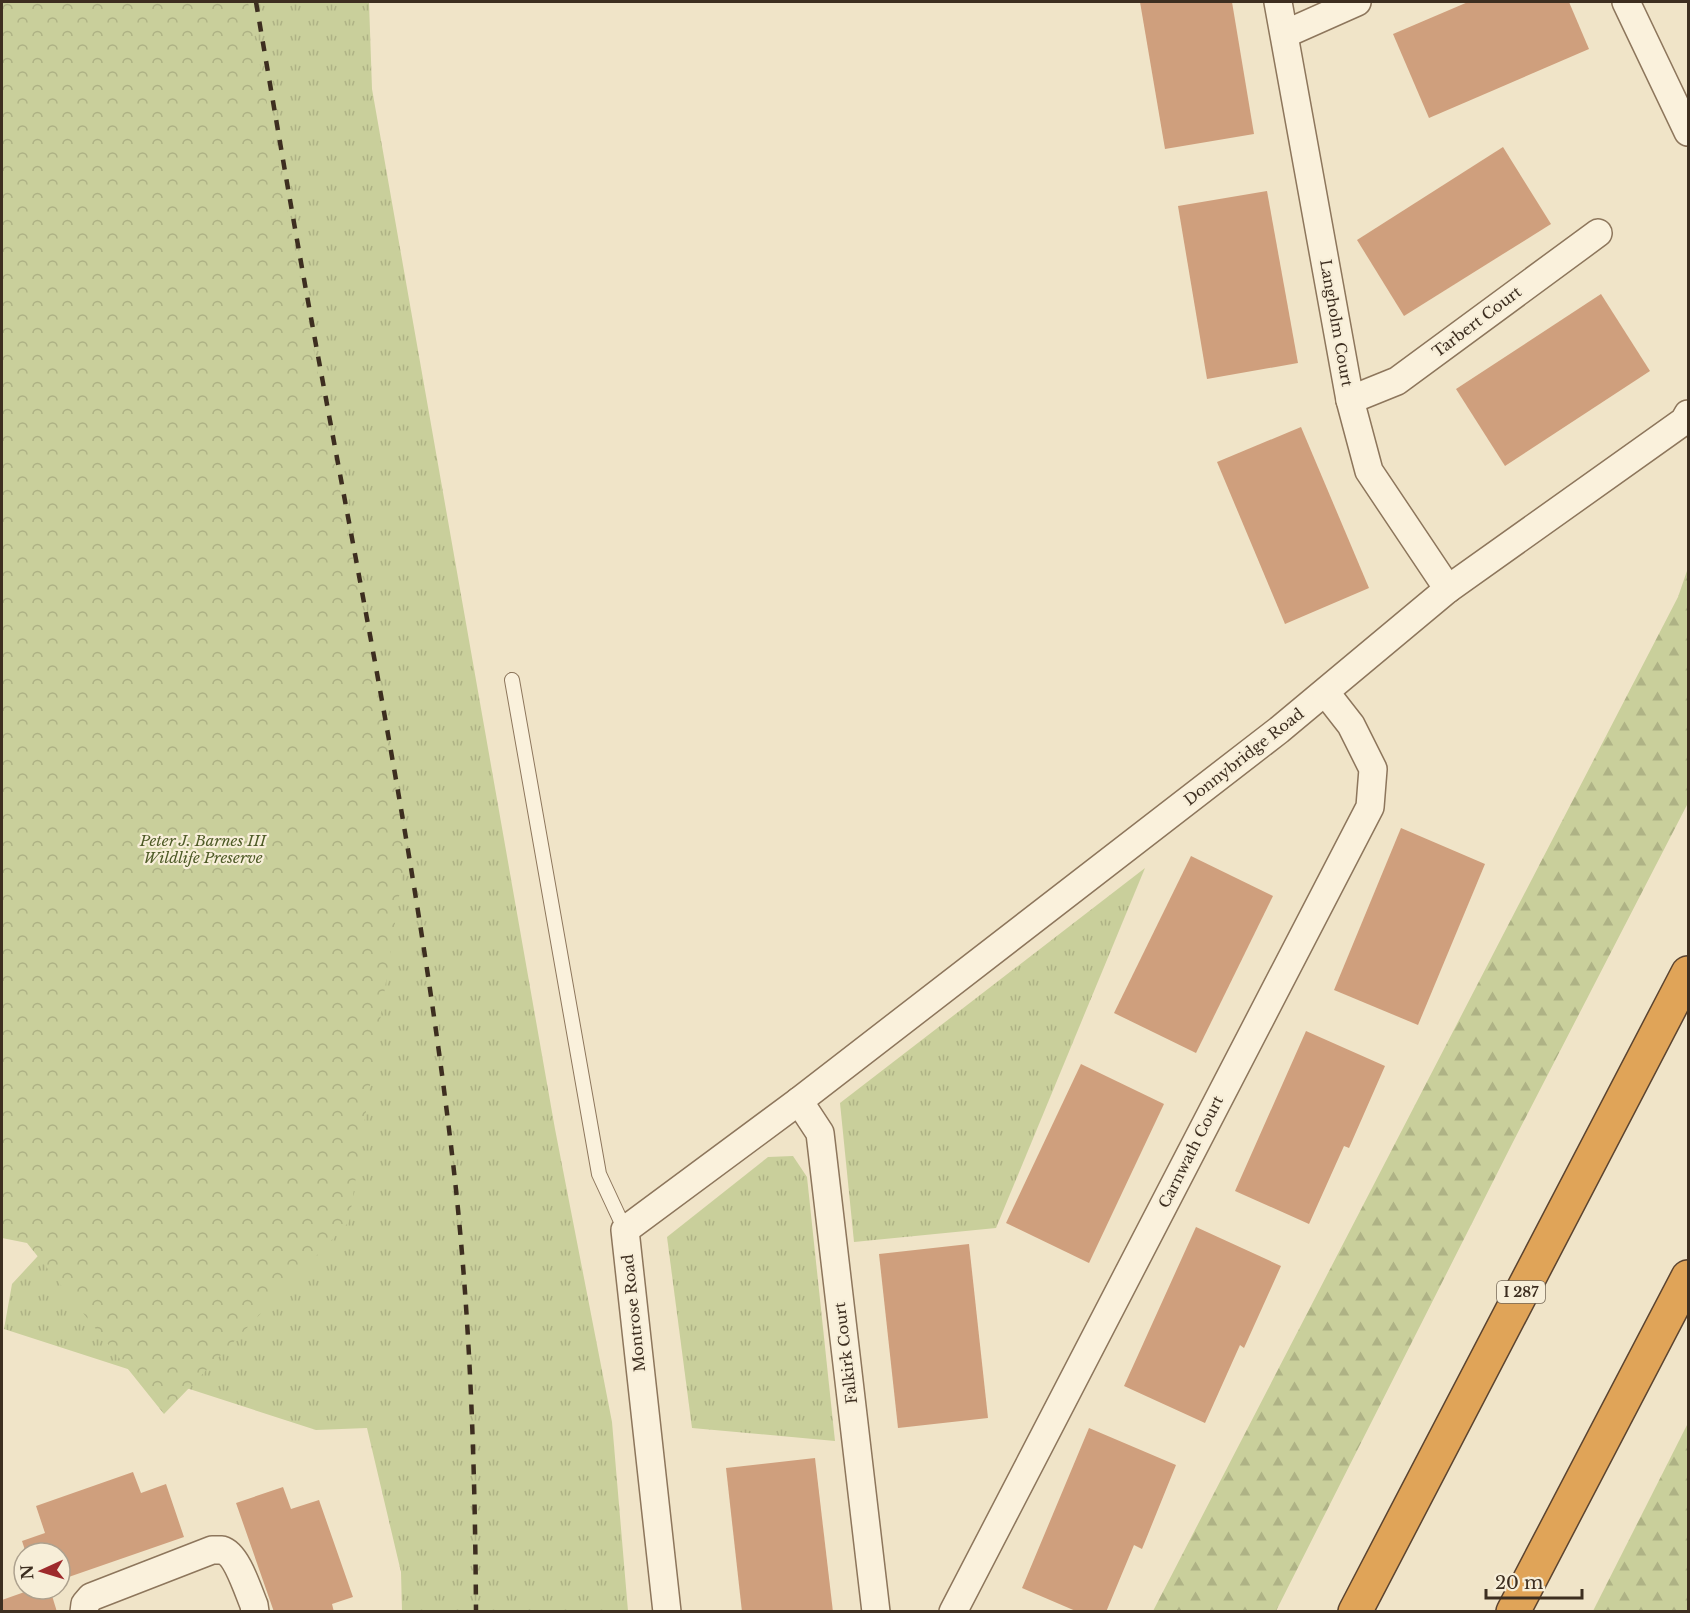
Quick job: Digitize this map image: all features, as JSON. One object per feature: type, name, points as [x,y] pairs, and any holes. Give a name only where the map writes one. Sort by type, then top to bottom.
[{"type":"highway","name":"I 287","points":[[1355,1611],[1689,973]]},
{"type":"highway","points":[[1513,1611],[1689,1277]]},
{"type":"street","name":"Langholm Court","points":[[1278,2],[1350,400],[1369,471],[1448,589]]},
{"type":"street","points":[[1285,34],[1357,2]]},
{"type":"street","points":[[1626,2],[1687,121]]},
{"type":"street","name":"Tarbert Court","points":[[1350,400],[1397,381],[1598,233]]},
{"type":"street","name":"Donnybridge Road","points":[[799,1101],[1326,693],[1448,589],[1684,421],[1689,414]]},
{"type":"street","name":"Carnwath Court","points":[[953,1611],[1370,807],[1373,770],[1351,725],[1326,693]]},
{"type":"street","points":[[625,1230],[799,1101]]},
{"type":"street","name":"Falkirk Court","points":[[799,1101],[819,1133],[876,1611]]},
{"type":"street","name":"Montrose Road","points":[[625,1230],[667,1611]]},
{"type":"street","points":[[84,1611],[85,1604],[91,1597],[212,1550],[222,1550],[230,1555],[238,1566],[255,1611]]},
{"type":"lane","points":[[512,680],[598,1174],[625,1230]]},
{"type":"green space","name":"Peter J. Barnes III Wildlife Preserve","points":[[2,2],[248,2],[407,845],[349,1222],[164,1414],[27,1243],[2,1238]]},
{"type":"green space","points":[[86,2],[369,2],[372,89],[555,1129],[612,1422],[628,1611],[402,1611],[401,1572],[367,1428],[316,1430],[4,1329],[12,1284],[306,966]]},
{"type":"green space","points":[[1688,568],[1688,803],[1513,1142],[1276,1611],[1153,1611],[1678,597]]},
{"type":"green space","points":[[1145,868],[996,1228],[854,1242],[840,1103]]},
{"type":"green space","points":[[793,1156],[807,1177],[835,1441],[692,1428],[667,1237],[768,1157]]},
{"type":"green space","points":[[1688,1423],[1688,1611],[1593,1611]]},
{"type":"building","points":[[1140,2],[1232,2],[1254,134],[1165,149]]},
{"type":"building","points":[[1468,2],[1569,2],[1589,49],[1429,118],[1393,34]]},
{"type":"building","points":[[1503,147],[1551,224],[1404,316],[1357,240]]},
{"type":"building","points":[[1267,191],[1298,363],[1207,379],[1178,206]]},
{"type":"building","points":[[1601,294],[1650,371],[1505,466],[1456,389]]},
{"type":"building","points":[[1301,427],[1369,588],[1285,624],[1217,462]]},
{"type":"building","points":[[1401,828],[1485,864],[1418,1025],[1334,990]]},
{"type":"building","points":[[1191,856],[1273,896],[1196,1053],[1114,1013]]},
{"type":"building","points":[[1306,1031],[1385,1066],[1349,1148],[1344,1146],[1309,1224],[1235,1191]]},
{"type":"building","points":[[1081,1064],[1164,1104],[1089,1263],[1006,1223]]},
{"type":"building","points":[[1196,1227],[1281,1266],[1244,1348],[1240,1345],[1205,1423],[1124,1386]]},
{"type":"building","points":[[969,1244],[988,1418],[898,1428],[879,1254]]},
{"type":"building","points":[[1089,1428],[1176,1465],[1142,1549],[1134,1545],[1106,1612],[1078,1612],[1022,1588]]},
{"type":"building","points":[[815,1458],[833,1612],[742,1612],[726,1468]]},
{"type":"building","points":[[133,1472],[141,1493],[166,1484],[184,1537],[72,1576],[72,1541],[22,1541],[45,1533],[36,1506]]},
{"type":"building","points":[[283,1487],[291,1509],[319,1500],[353,1597],[332,1604],[334,1612],[274,1612],[236,1503]]},
{"type":"building","points":[[12,1596],[12,1601],[54,1601],[57,1612],[2,1612],[2,1600]]},
{"type":"railway","points":[[256,2],[304,280],[393,762],[439,1056],[458,1211],[467,1325],[473,1440],[476,1612]]}]
